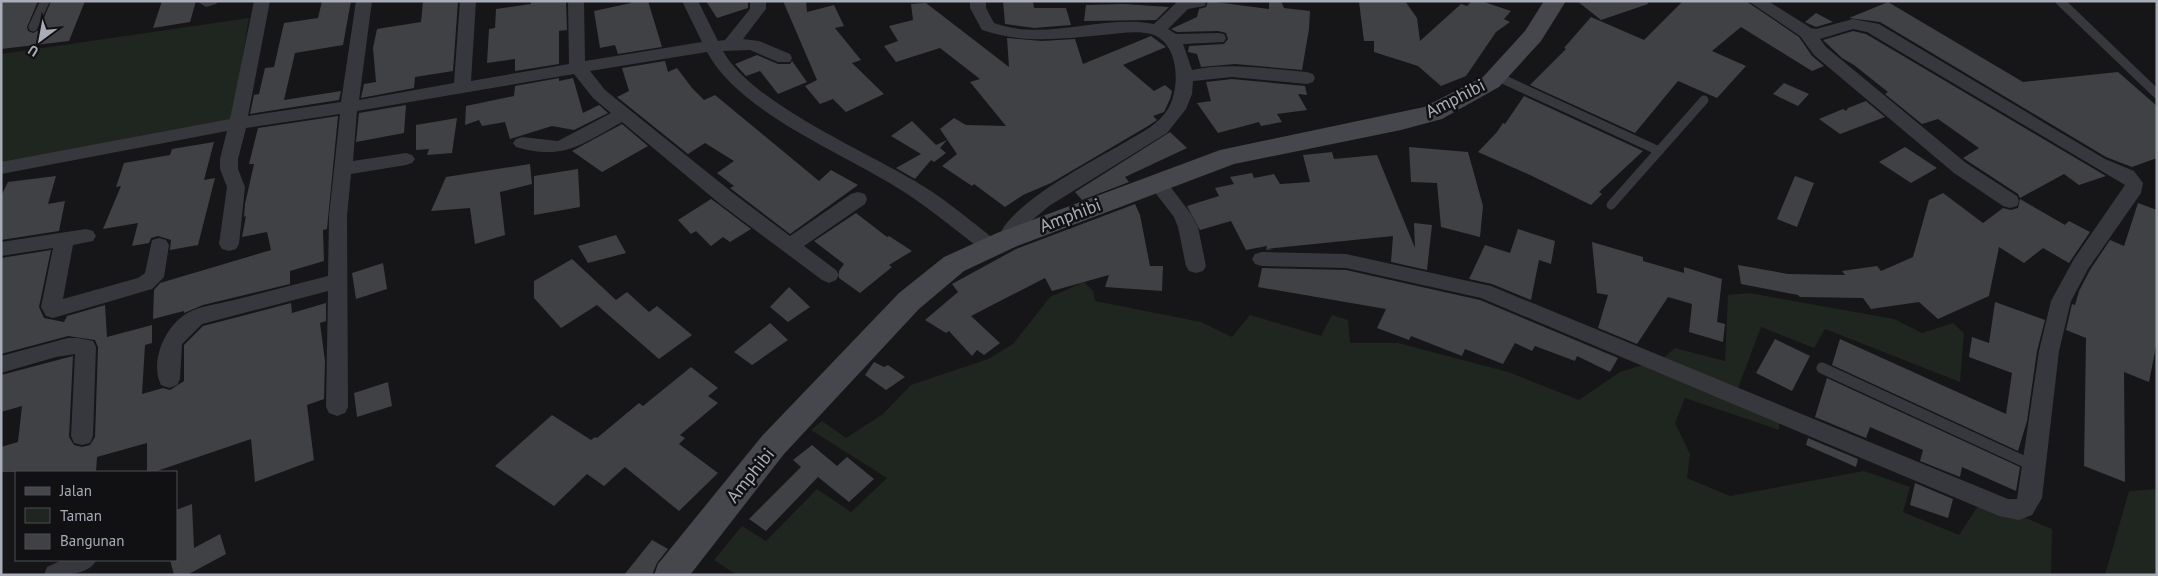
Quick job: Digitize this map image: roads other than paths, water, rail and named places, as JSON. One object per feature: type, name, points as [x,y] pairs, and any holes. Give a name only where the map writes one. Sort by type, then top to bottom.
[{"type":"main road","name":"Amphibi","points":[[670,575],[773,445],[909,301],[954,264],[998,243],[1229,156],[1392,124],[1433,113],[1466,96],[1496,76],[1533,36],[1555,1]]},
{"type":"street","points":[[206,2],[210,1]]},
{"type":"street","points":[[229,244],[236,187],[229,169],[228,159],[238,123],[262,1]]},
{"type":"street","points":[[337,407],[338,216],[349,107],[364,1]]},
{"type":"street","points":[[462,87],[468,1]]},
{"type":"street","points":[[576,1],[578,67],[599,94],[726,198],[829,275]]},
{"type":"street","points":[[690,1],[712,48],[729,72],[770,105],[918,192],[959,220],[998,243],[1024,216],[1042,201],[1161,129],[1173,117],[1182,102],[1185,77],[1182,60],[1173,39]]},
{"type":"street","points":[[730,45],[758,9],[758,1]]},
{"type":"street","points":[[978,1],[978,8],[988,26],[1011,34],[1060,34],[1132,28],[1157,31],[1173,39],[1218,38]]},
{"type":"street","points":[[1262,258],[1346,261],[1484,291],[2007,509],[2022,510],[2027,507],[2049,351],[2061,300],[2081,264],[2134,188],[2134,183],[2126,176],[2100,163],[1874,28],[1862,23],[1852,23],[1821,36],[1806,32],[1756,1]]},
{"type":"street","points":[[1157,31],[1183,5],[1199,3]]},
{"type":"street","points":[[1806,32],[1820,51],[1932,146],[1960,168],[2010,201]]},
{"type":"street","points":[[1,168],[238,123],[349,107],[688,49],[753,45],[784,58]]},
{"type":"street","points":[[1185,77],[1206,72],[1232,70],[1307,78]]},
{"type":"street","points":[[522,143],[559,147],[624,114]]},
{"type":"street","points":[[342,169],[406,159]]},
{"type":"street","points":[[1156,182],[1182,214],[1188,227],[1196,266]]},
{"type":"street","points":[[790,246],[858,199]]},
{"type":"street","points":[[1,249],[86,236]]},
{"type":"street","points":[[65,239],[51,307],[53,310],[145,284],[154,277],[160,245]]},
{"type":"street","points":[[169,379],[168,349],[178,332],[196,318],[337,281]]},
{"type":"street","points":[[1,365],[79,345],[86,347],[82,436]]},
{"type":"street","points":[[56,575],[84,561]]},
{"type":"lane","points":[[32,27],[45,1]]},
{"type":"lane","points":[[2060,1],[2157,94]]},
{"type":"lane","points":[[1496,76],[1659,151]]},
{"type":"lane","points":[[1611,205],[1704,100]]},
{"type":"lane","points":[[1822,368],[2034,466]]}]
